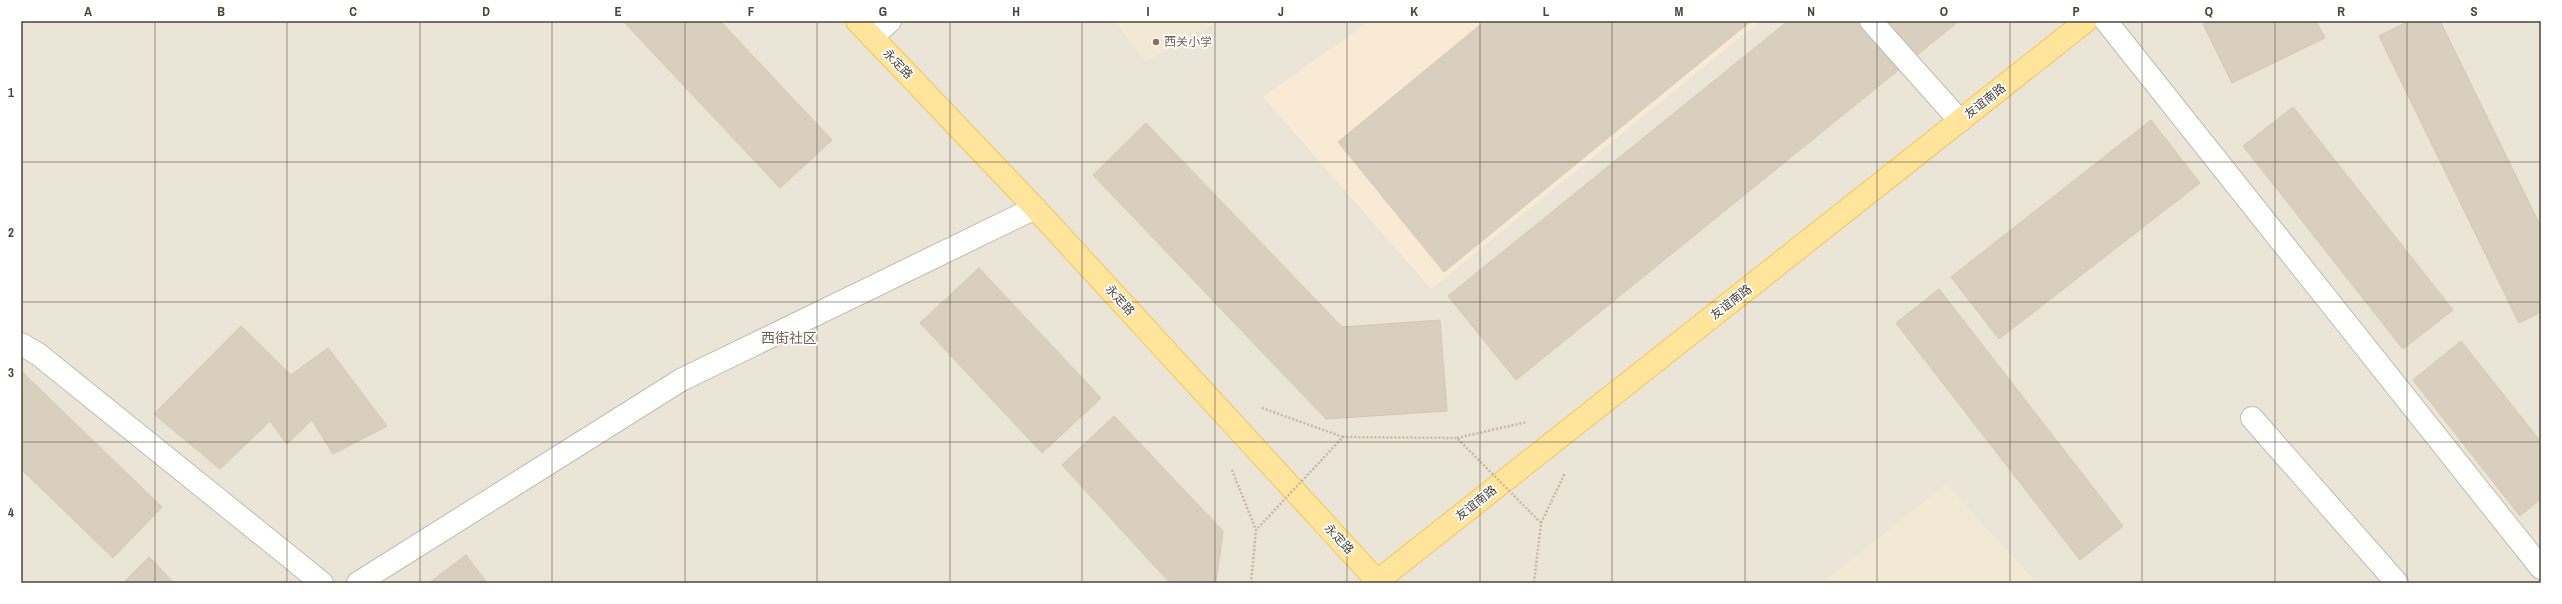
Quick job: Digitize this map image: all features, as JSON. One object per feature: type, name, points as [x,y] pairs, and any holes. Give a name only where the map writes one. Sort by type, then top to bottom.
[{"type":"main road","name":"永定路","points":[[857,21],[1035,208],[1377,582]]},
{"type":"main road","name":"友谊南路","points":[[1377,582],[2086,21]]},
{"type":"street","points":[[872,37],[890,21]]},
{"type":"street","points":[[1871,21],[1960,121]]},
{"type":"street","points":[[2106,21],[2541,568]]},
{"type":"street","points":[[358,583],[681,380],[1035,208]]},
{"type":"street","points":[[21,344],[38,354],[322,583]]},
{"type":"street","points":[[2252,418],[2397,583]]},
{"type":"path","points":[[1256,406],[1343,437],[1457,438],[1540,524],[1534,583]]},
{"type":"path","points":[[1251,583],[1256,530],[1343,437]]},
{"type":"shaded area","points":[[21,21],[2541,21],[2541,583],[21,583]]},
{"type":"shaded area","name":"西关小学","points":[[1115,21],[1219,21],[1145,62]]},
{"type":"shaded area","points":[[1370,21],[1760,21],[1431,289],[1263,97]]},
{"type":"shaded area","points":[[1946,484],[2037,583],[1822,583]]},
{"type":"building","points":[[623,21],[720,21],[832,140],[780,188]]},
{"type":"building","points":[[1485,21],[1751,21],[1444,272],[1338,142]]},
{"type":"building","points":[[1788,21],[1959,21],[1516,380],[1448,296]]},
{"type":"building","points":[[2209,21],[2316,21],[2325,38],[2232,83],[2203,24]]},
{"type":"building","points":[[2409,21],[2440,21],[2541,227],[2541,312],[2519,323],[2379,36]]},
{"type":"building","points":[[2293,107],[2453,310],[2403,349],[2243,146]]},
{"type":"building","points":[[2151,120],[2200,183],[1999,339],[1951,277]]},
{"type":"building","points":[[1146,123],[1342,327],[1440,320],[1447,411],[1326,419],[1093,175]]},
{"type":"building","points":[[979,268],[1101,398],[1042,453],[920,323]]},
{"type":"building","points":[[1939,289],[2123,526],[2080,560],[1896,323]]},
{"type":"building","points":[[241,326],[291,375],[328,348],[387,426],[333,454],[312,420],[287,444],[270,421],[220,469],[154,414]]},
{"type":"building","points":[[2461,341],[2541,442],[2541,499],[2520,516],[2413,380]]},
{"type":"building","points":[[22,372],[162,507],[113,558],[21,469]]},
{"type":"building","points":[[1114,416],[1223,531],[1216,583],[1170,583],[1062,465]]},
{"type":"building","points":[[466,555],[487,583],[429,583]]},
{"type":"building","points":[[149,557],[174,583],[123,583]]},
{"type":"place","name":"西关小学","points":[[1156,42]]},
{"type":"district","name":"西街社区","points":[[789,338]]}]
